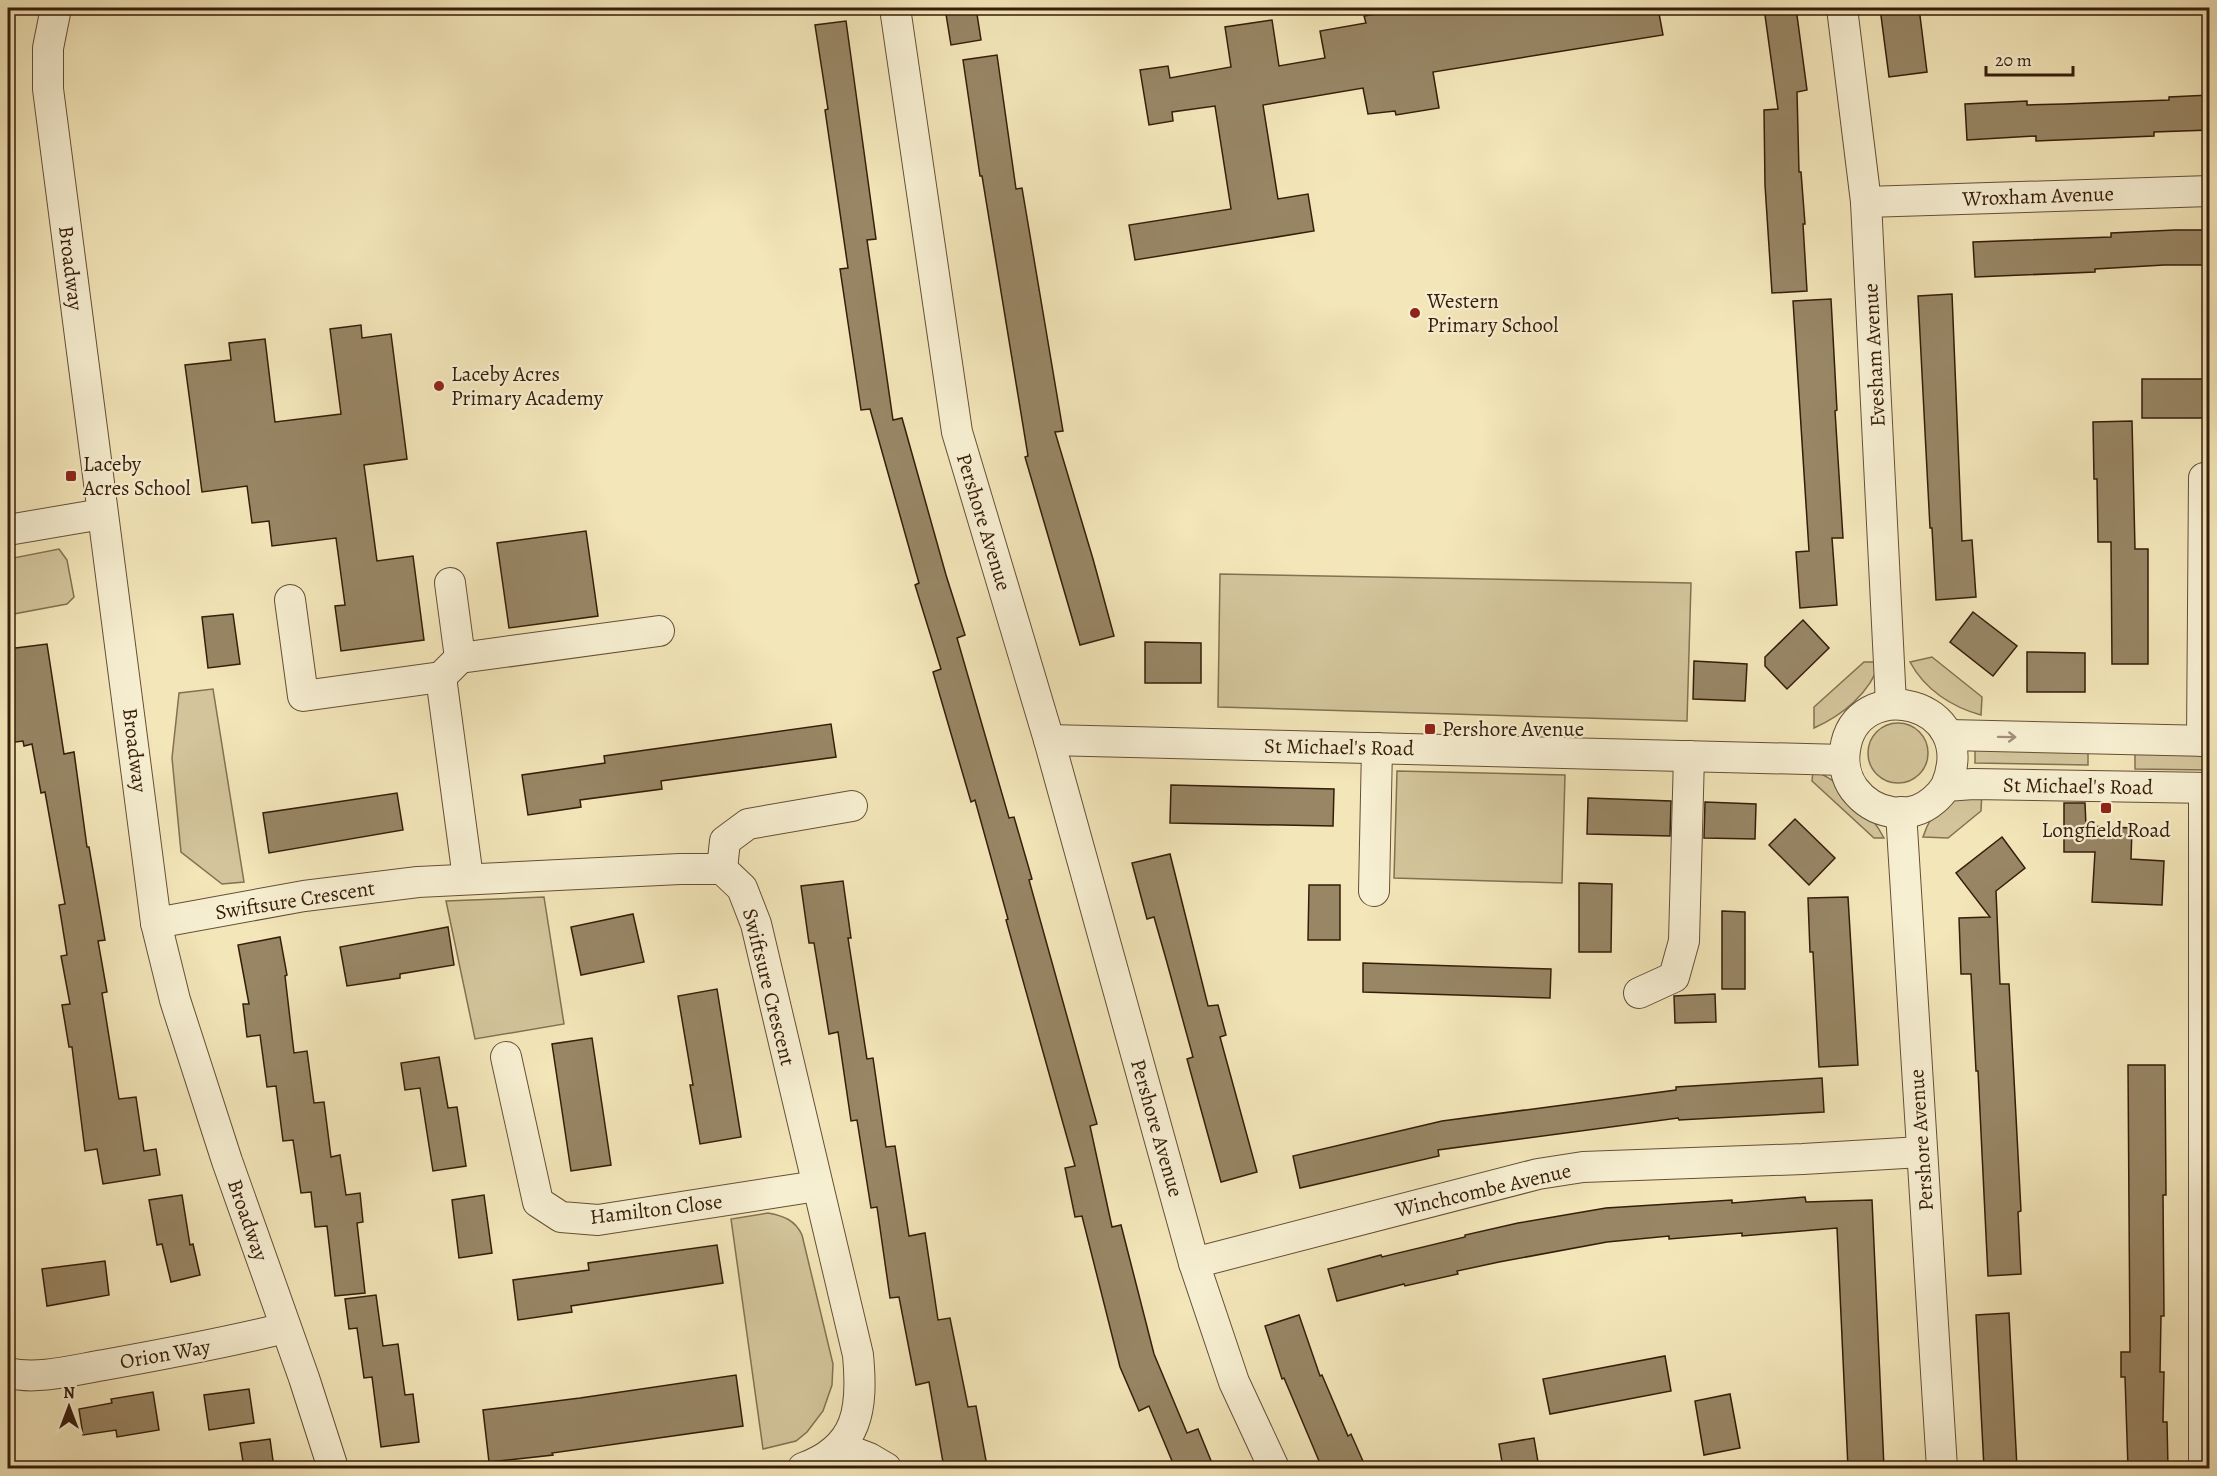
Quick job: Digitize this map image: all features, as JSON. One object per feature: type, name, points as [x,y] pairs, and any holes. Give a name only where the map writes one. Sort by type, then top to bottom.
[{"type":"street","name":"Broadway","points":[[56,8],[48,48],[48,89],[102,514],[133,731],[156,923],[175,1000],[227,1161],[333,1468]]},
{"type":"street","name":"Pershore Avenue","points":[[895,8],[957,432],[1050,740],[1194,1263],[1234,1382],[1274,1468]]},
{"type":"street","name":"Evesham Avenue","points":[[1842,8],[1866,202],[1891,704]]},
{"type":"street","name":"Wroxham Avenue","points":[[1866,202],[2210,190]]},
{"type":"street","points":[[1949,735],[2206,741],[2204,478]]},
{"type":"street","points":[[8,530],[102,514]]},
{"type":"street","points":[[450,583],[451,668],[468,878]]},
{"type":"street","points":[[290,600],[303,696],[659,632]]},
{"type":"street","points":[[1891,704],[1910,705],[1928,712],[1943,725],[1949,735],[1954,754],[1952,774],[1946,786],[1934,801],[1917,810],[1895,813],[1877,809],[1861,798],[1850,783],[1844,760],[1846,741],[1855,724],[1869,712],[1891,704]]},
{"type":"street","points":[[2109,786],[2110,739]]},
{"type":"street","name":"St Michael's Road","points":[[1050,740],[1844,760]]},
{"type":"street","points":[[1374,891],[1377,748]]},
{"type":"street","points":[[1639,993],[1674,977],[1684,941],[1689,756]]},
{"type":"street","name":"St Michael's Road","points":[[1946,786],[1973,784],[2207,788]]},
{"type":"street","points":[[2204,1468],[2207,788]]},
{"type":"street","points":[[722,869],[725,841],[748,824],[852,806]]},
{"type":"street","name":"Pershore Avenue","points":[[1901,812],[1942,1468]]},
{"type":"street","name":"Swiftsure Crescent","points":[[156,923],[304,896],[418,882],[468,878],[722,869],[742,888],[756,924],[858,1355],[861,1388],[855,1422],[840,1447],[814,1464],[803,1468]]},
{"type":"street","name":"Hamilton Close","points":[[506,1057],[538,1202],[561,1217],[598,1220],[817,1186]]},
{"type":"street","name":"Winchcombe Avenue","points":[[1194,1263],[1538,1174],[1584,1167],[1921,1152]]},
{"type":"street","name":"Orion Way","points":[[8,1373],[16,1375],[55,1373],[217,1345],[285,1328]]},
{"type":"street","points":[[840,1447],[869,1458],[886,1468]]},
{"type":"shaded area","points":[[59,549],[67,560],[74,597],[67,604],[8,615],[8,559]]},
{"type":"shaded area","points":[[1220,574],[1691,583],[1687,721],[1218,707]]},
{"type":"shaded area","points":[[1932,657],[1982,697],[1981,715],[1970,712],[1940,696],[1923,681],[1910,662]]},
{"type":"shaded area","points":[[1864,662],[1880,662],[1870,684],[1845,710],[1814,728],[1814,707]]},
{"type":"shaded area","points":[[213,689],[244,882],[222,884],[181,852],[172,758],[179,693]]},
{"type":"shaded area","points":[[1892,723],[1904,723],[1915,728],[1923,736],[1928,753],[1926,765],[1915,778],[1904,783],[1892,783],[1881,778],[1873,770],[1868,759],[1868,747],[1873,736],[1881,728]]},
{"type":"shaded area","points":[[1975,745],[2088,746],[2088,765],[1975,763]]},
{"type":"shaded area","points":[[2135,749],[2209,750],[2209,770],[2135,769]]},
{"type":"shaded area","points":[[1397,771],[1565,775],[1562,883],[1394,878]]},
{"type":"shaded area","points":[[1813,771],[1833,781],[1854,798],[1884,838],[1874,838],[1812,781]]},
{"type":"shaded area","points":[[1982,791],[1981,811],[1948,838],[1923,837],[1932,816],[1944,805]]},
{"type":"shaded area","points":[[544,897],[564,1024],[475,1039],[446,901]]},
{"type":"shaded area","points":[[768,1213],[788,1219],[802,1235],[833,1364],[832,1385],[823,1411],[807,1432],[796,1441],[763,1449],[731,1219]]},
{"type":"building","points":[[945,8],[976,8],[981,40],[951,45]]},
{"type":"building","points":[[1414,8],[1658,8],[1663,35],[1433,72],[1439,108],[1396,115],[1395,111],[1368,114],[1363,88],[1263,105],[1278,199],[1308,194],[1314,231],[1135,260],[1129,225],[1231,209],[1215,106],[1172,112],[1173,121],[1149,125],[1140,70],[1168,66],[1170,78],[1231,67],[1225,27],[1272,20],[1279,66],[1325,58],[1320,31],[1366,23],[1364,16]]},
{"type":"building","points":[[1764,8],[1796,8],[1807,90],[1797,92],[1799,172],[1801,172],[1805,224],[1803,224],[1807,291],[1772,293],[1765,185],[1764,110],[1778,109]]},
{"type":"building","points":[[1880,8],[1919,8],[1927,72],[1889,77]]},
{"type":"building","points":[[846,21],[876,239],[867,240],[893,420],[902,418],[965,635],[957,638],[1009,818],[1014,817],[1032,879],[1029,880],[1097,1124],[1090,1126],[1112,1227],[1121,1225],[1154,1354],[1187,1433],[1198,1429],[1214,1468],[1175,1468],[1149,1406],[1139,1411],[1120,1367],[1082,1216],[1075,1217],[1065,1168],[1075,1166],[975,800],[971,802],[933,672],[941,669],[915,585],[919,583],[870,409],[861,410],[840,269],[848,268],[815,25]]},
{"type":"building","points":[[997,55],[1016,189],[1022,188],[1063,431],[1055,432],[1114,636],[1080,645],[1025,457],[1028,456],[982,176],[980,176],[963,60]]},
{"type":"building","points":[[2210,95],[2210,130],[2154,132],[2154,136],[2036,141],[2036,136],[1967,140],[1965,104],[2027,101],[2027,105],[2064,104],[2169,100],[2169,97]]},
{"type":"building","points":[[2210,230],[2210,265],[2164,265],[2095,269],[2095,272],[1975,277],[1973,242],[2111,237],[2111,233]]},
{"type":"building","points":[[1952,294],[1962,541],[1972,540],[1976,597],[1936,600],[1918,296]]},
{"type":"building","points":[[1831,299],[1843,538],[1832,538],[1837,605],[1800,608],[1796,552],[1809,551],[1793,301]]},
{"type":"building","points":[[361,325],[362,338],[391,334],[407,459],[364,465],[377,561],[413,556],[424,640],[341,651],[335,606],[345,605],[336,538],[272,546],[269,521],[252,523],[247,486],[202,492],[185,365],[231,360],[229,343],[265,339],[275,422],[341,414],[330,329]]},
{"type":"building","points":[[2142,379],[2210,379],[2210,418],[2142,418]]},
{"type":"building","points":[[2132,421],[2135,549],[2148,549],[2148,664],[2112,664],[2111,542],[2098,542],[2093,422]]},
{"type":"building","points":[[586,531],[598,616],[509,628],[497,543]]},
{"type":"building","points":[[1973,612],[2017,646],[1993,676],[1950,642]]},
{"type":"building","points":[[233,614],[240,664],[208,668],[202,617]]},
{"type":"building","points":[[1803,620],[1829,648],[1787,689],[1765,666],[1765,657]]},
{"type":"building","points":[[1145,642],[1201,643],[1201,683],[1145,683]]},
{"type":"building","points":[[47,644],[64,754],[74,752],[87,847],[89,847],[105,940],[98,941],[107,992],[102,993],[119,1099],[136,1097],[144,1151],[156,1149],[160,1175],[103,1184],[97,1149],[85,1151],[72,1047],[69,1047],[62,1005],[70,1004],[61,956],[67,955],[59,905],[65,904],[45,792],[41,793],[32,744],[24,746],[23,741],[8,743],[8,677],[11,676],[8,649]]},
{"type":"building","points":[[2027,652],[2085,653],[2085,692],[2027,692]]},
{"type":"building","points":[[1694,661],[1747,664],[1745,701],[1693,699]]},
{"type":"building","points":[[831,724],[836,757],[661,781],[662,789],[580,800],[581,807],[528,815],[522,775],[605,763],[604,756]]},
{"type":"building","points":[[1171,785],[1334,789],[1333,826],[1170,823]]},
{"type":"building","points":[[397,793],[403,830],[269,853],[263,813]]},
{"type":"building","points":[[1588,798],[1671,801],[1670,836],[1587,834]]},
{"type":"building","points":[[1705,802],[1756,804],[1755,839],[1704,838]]},
{"type":"building","points":[[2064,803],[2085,803],[2086,826],[2132,828],[2131,859],[2164,861],[2162,905],[2092,902],[2095,852],[2064,852]]},
{"type":"building","points":[[1795,819],[1835,858],[1809,885],[1769,845]]},
{"type":"building","points":[[2002,837],[2025,868],[1996,891],[2000,984],[2009,984],[2021,1211],[2018,1212],[2021,1274],[1988,1276],[1971,974],[1961,974],[1959,918],[1990,917],[1956,873]]},
{"type":"building","points":[[1170,854],[1208,1006],[1218,1005],[1226,1035],[1220,1037],[1257,1172],[1221,1182],[1187,1059],[1193,1057],[1166,959],[1154,917],[1147,919],[1132,863]]},
{"type":"building","points":[[843,881],[851,938],[848,938],[867,1059],[873,1058],[886,1147],[895,1146],[909,1236],[925,1233],[938,1320],[950,1318],[968,1407],[976,1406],[987,1466],[944,1468],[929,1382],[916,1385],[899,1297],[890,1298],[877,1207],[871,1208],[857,1120],[851,1121],[838,1032],[829,1034],[814,943],[809,943],[801,886]]},
{"type":"building","points":[[1579,883],[1612,884],[1611,952],[1579,952]]},
{"type":"building","points":[[1309,885],[1340,885],[1340,940],[1308,940]]},
{"type":"building","points":[[1848,897],[1858,1065],[1819,1067],[1808,898]]},
{"type":"building","points":[[1722,911],[1745,912],[1745,989],[1722,989]]},
{"type":"building","points":[[633,914],[644,962],[581,975],[571,927]]},
{"type":"building","points":[[448,927],[454,965],[400,974],[400,978],[347,986],[340,947]]},
{"type":"building","points":[[280,937],[287,975],[285,976],[294,1053],[307,1051],[314,1103],[324,1102],[331,1157],[340,1155],[346,1195],[360,1193],[363,1222],[357,1223],[365,1293],[335,1296],[327,1226],[315,1227],[311,1192],[301,1193],[293,1140],[283,1141],[276,1086],[267,1087],[260,1035],[247,1037],[243,1004],[249,1004],[238,945]]},
{"type":"building","points":[[1363,963],[1551,969],[1550,998],[1363,992]]},
{"type":"building","points":[[717,989],[741,1137],[700,1144],[678,996]]},
{"type":"building","points":[[1715,994],[1716,1022],[1675,1023],[1674,996]]},
{"type":"building","points":[[592,1038],[611,1165],[571,1171],[552,1044]]},
{"type":"building","points":[[439,1057],[448,1108],[457,1107],[466,1166],[433,1171],[420,1088],[405,1090],[401,1063]]},
{"type":"building","points":[[2128,1065],[2165,1065],[2166,1195],[2163,1195],[2164,1316],[2161,1316],[2160,1372],[2164,1372],[2163,1422],[2167,1422],[2168,1468],[2128,1468],[2125,1377],[2121,1377],[2121,1352],[2130,1352]]},
{"type":"building","points":[[1822,1078],[1824,1112],[1679,1120],[1678,1118],[1438,1150],[1439,1156],[1300,1188],[1293,1156],[1442,1121],[1676,1090],[1676,1087]]},
{"type":"building","points":[[182,1195],[190,1245],[193,1244],[200,1275],[171,1282],[162,1244],[157,1245],[149,1200]]},
{"type":"building","points":[[484,1195],[492,1253],[459,1258],[452,1200]]},
{"type":"building","points":[[1805,1197],[1806,1202],[1872,1200],[1884,1468],[1848,1468],[1837,1228],[1742,1236],[1742,1233],[1669,1239],[1669,1236],[1607,1242],[1457,1271],[1458,1274],[1405,1286],[1404,1284],[1337,1301],[1328,1269],[1518,1223],[1606,1208],[1732,1200],[1732,1203]]},
{"type":"building","points":[[717,1245],[723,1283],[571,1306],[572,1312],[518,1320],[513,1280],[589,1270],[588,1263]]},
{"type":"building","points":[[105,1261],[109,1295],[47,1306],[42,1269]]},
{"type":"building","points":[[376,1295],[383,1346],[398,1344],[405,1395],[413,1394],[419,1442],[381,1447],[372,1377],[364,1378],[357,1328],[349,1329],[345,1299]]},
{"type":"building","points":[[2009,1313],[2017,1468],[1984,1468],[1976,1315]]},
{"type":"building","points":[[1299,1315],[1320,1376],[1322,1375],[1348,1436],[1351,1434],[1366,1468],[1322,1468],[1284,1378],[1282,1379],[1265,1326]]},
{"type":"building","points":[[1665,1356],[1671,1391],[1550,1414],[1543,1379]]},
{"type":"building","points":[[736,1375],[743,1426],[552,1453],[553,1455],[489,1462],[483,1410]]},
{"type":"building","points":[[249,1389],[254,1423],[209,1430],[204,1395]]},
{"type":"building","points":[[153,1392],[159,1430],[117,1437],[116,1430],[83,1435],[79,1409],[112,1403],[111,1399]]},
{"type":"building","points":[[1730,1394],[1740,1448],[1704,1455],[1695,1401]]},
{"type":"building","points":[[1534,1438],[1539,1468],[1503,1468],[1499,1444]]},
{"type":"building","points":[[270,1439],[274,1468],[244,1468],[240,1443]]},
{"type":"place","name":"Western Primary School","points":[[1415,313]]},
{"type":"place","name":"Laceby Acres Primary Academy","points":[[439,386]]},
{"type":"place","name":"Laceby Acres School","points":[[71,476]]},
{"type":"place","name":"Pershore Avenue","points":[[1430,729]]},
{"type":"place","name":"Longfield Road","points":[[2106,808]]}]
